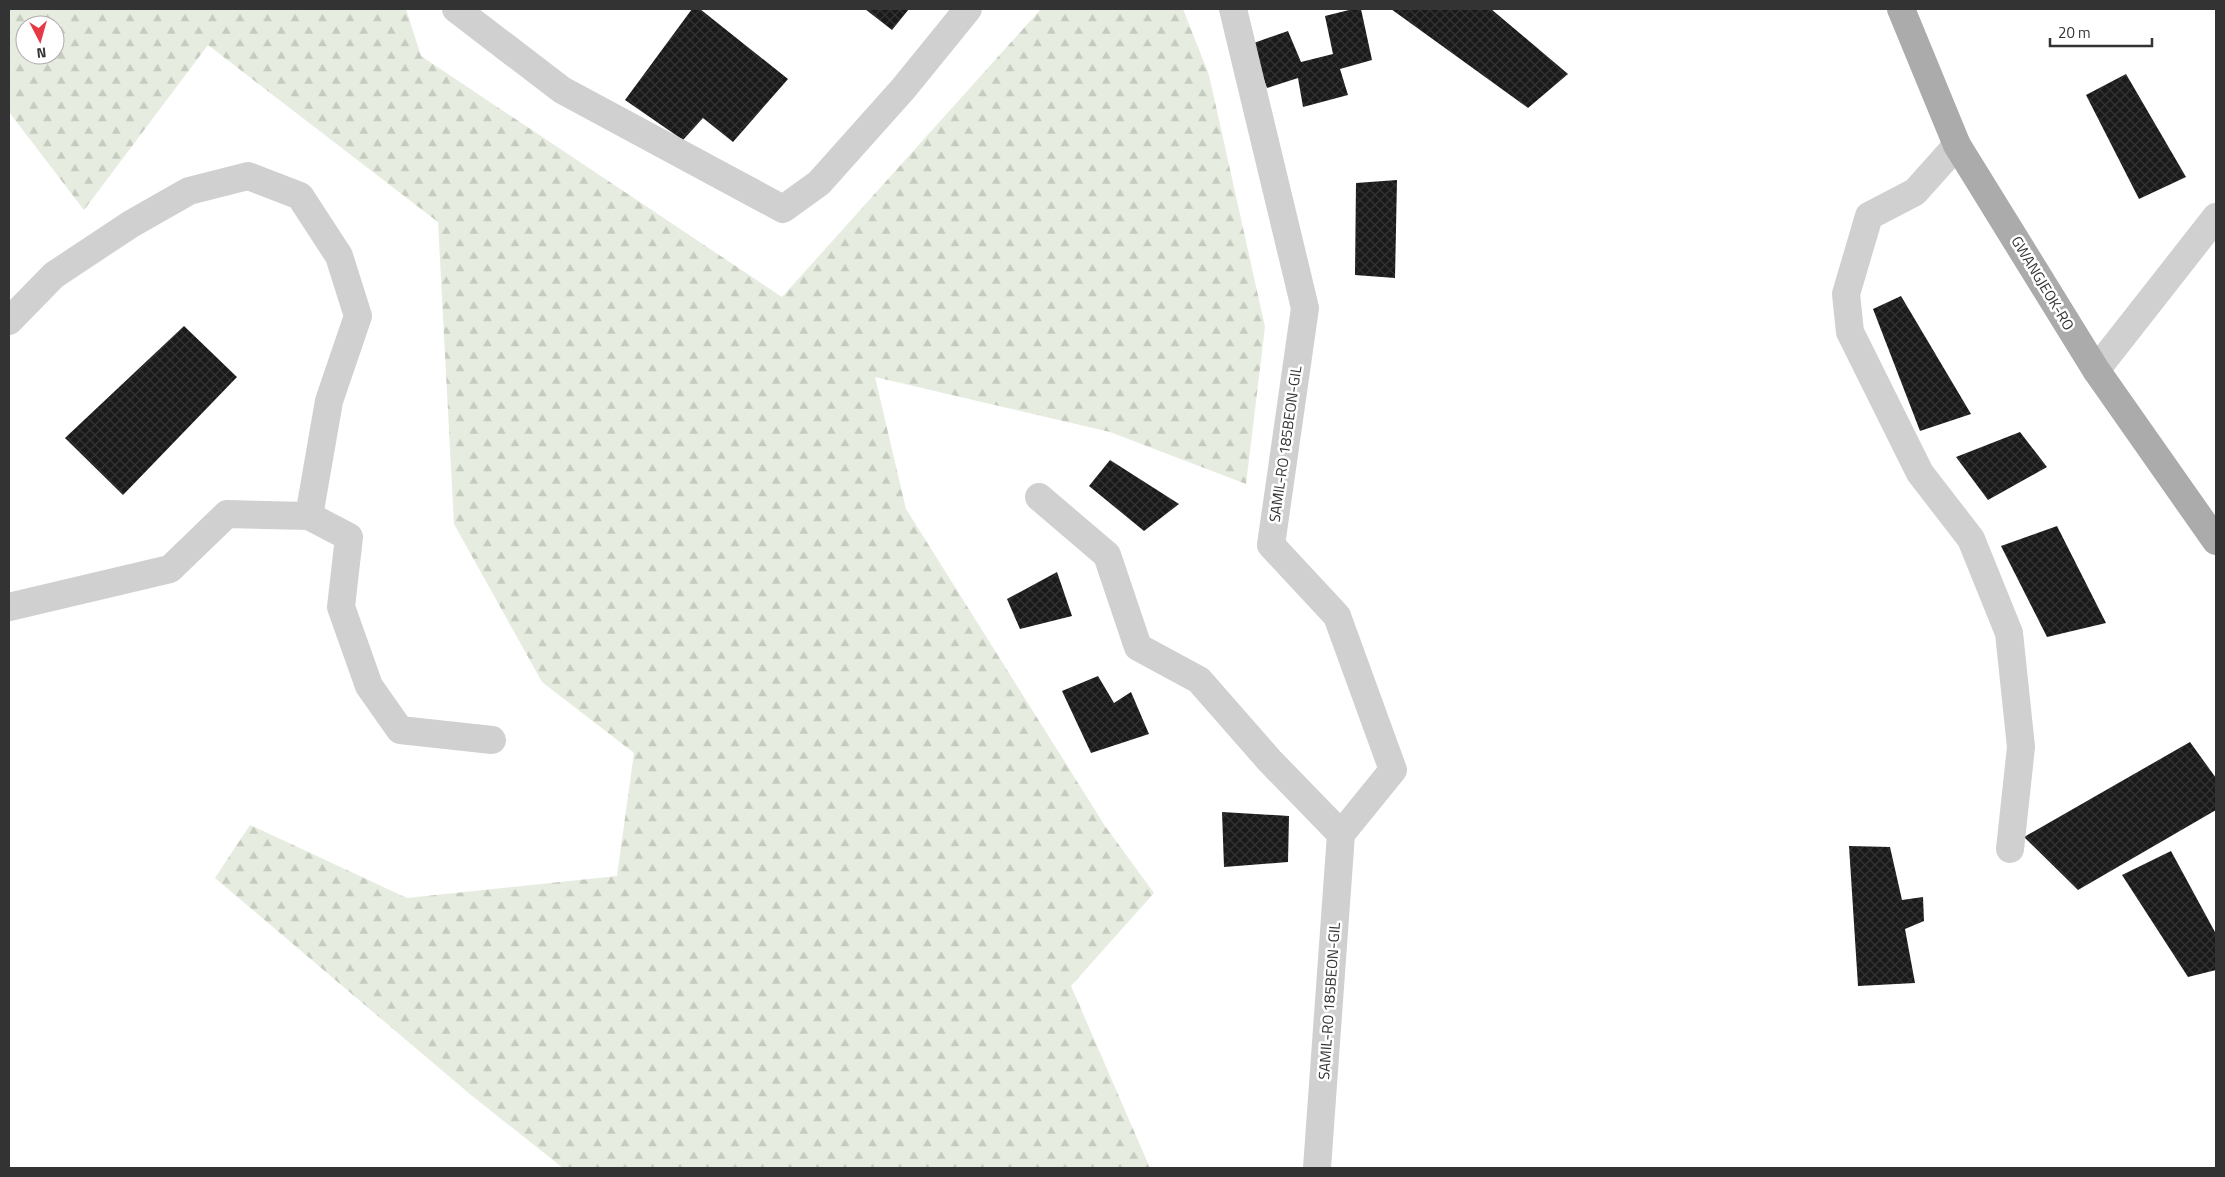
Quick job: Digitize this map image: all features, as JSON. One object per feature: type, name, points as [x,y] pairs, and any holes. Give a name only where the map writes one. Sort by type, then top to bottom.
[{"type":"main road","name":"GWANGJEOK-RO","points":[[1901,9],[1957,145],[2096,370],[2216,541]]},
{"type":"street","points":[[456,9],[562,90],[783,209],[819,183],[904,89],[968,9]]},
{"type":"street","name":"SAMIL-RO 185BEON-GIL","points":[[1233,9],[1305,308],[1271,545],[1337,616],[1392,770],[1340,834],[1317,1168]]},
{"type":"street","points":[[1957,145],[1915,192],[1869,216],[1846,294],[1850,332],[1920,473],[1971,539],[2009,633],[2021,747],[2010,849]]},
{"type":"street","points":[[9,321],[54,275],[131,224],[189,191],[248,176],[300,196],[339,256],[358,316],[329,401],[309,516]]},
{"type":"street","points":[[2096,370],[2216,217]]},
{"type":"street","points":[[1039,498],[1107,555],[1138,647],[1199,680],[1270,762],[1340,834]]},
{"type":"street","points":[[9,607],[170,569],[227,514],[309,516],[349,537],[341,607],[369,686],[400,730],[492,740]]},
{"type":"green space","points":[[9,9],[406,9],[421,56],[782,297],[1041,9],[1183,9],[1209,75],[1265,327],[1246,484],[1110,432],[875,377],[906,509],[1105,826],[1154,893],[1071,986],[1150,1168],[563,1168],[471,1095],[215,878],[250,825],[407,898],[617,876],[634,753],[542,682],[454,524],[438,222],[208,45],[84,210],[9,112]]},
{"type":"building","points":[[692,9],[700,9],[788,79],[733,142],[703,118],[683,140],[625,100]]},
{"type":"building","points":[[865,9],[909,9],[892,30]]},
{"type":"building","points":[[1353,9],[1361,9],[1372,60],[1340,69],[1348,95],[1303,107],[1298,78],[1267,88],[1251,44],[1288,31],[1301,62],[1333,54],[1325,16]]},
{"type":"building","points":[[1391,9],[1491,9],[1568,74],[1528,108]]},
{"type":"building","points":[[2126,74],[2186,177],[2139,199],[2086,95]]},
{"type":"building","points":[[1397,180],[1395,278],[1355,275],[1356,183]]},
{"type":"building","points":[[1901,296],[1971,414],[1920,431],[1873,309]]},
{"type":"building","points":[[184,326],[237,377],[123,495],[65,438]]},
{"type":"building","points":[[2020,432],[2047,467],[1988,500],[1956,457]]},
{"type":"building","points":[[1110,460],[1179,504],[1144,531],[1089,486]]},
{"type":"building","points":[[2057,526],[2106,623],[2047,637],[2001,546]]},
{"type":"building","points":[[1057,572],[1072,616],[1020,629],[1007,599]]},
{"type":"building","points":[[1098,676],[1114,703],[1131,692],[1149,734],[1091,753],[1062,691]]},
{"type":"building","points":[[2190,742],[2216,778],[2216,810],[2078,890],[2024,837]]},
{"type":"building","points":[[1222,812],[1289,816],[1288,862],[1224,867]]},
{"type":"building","points":[[1849,846],[1890,847],[1902,900],[1923,897],[1924,921],[1905,929],[1915,983],[1858,986]]},
{"type":"building","points":[[2171,851],[2216,934],[2216,970],[2188,977],[2122,875]]}]
